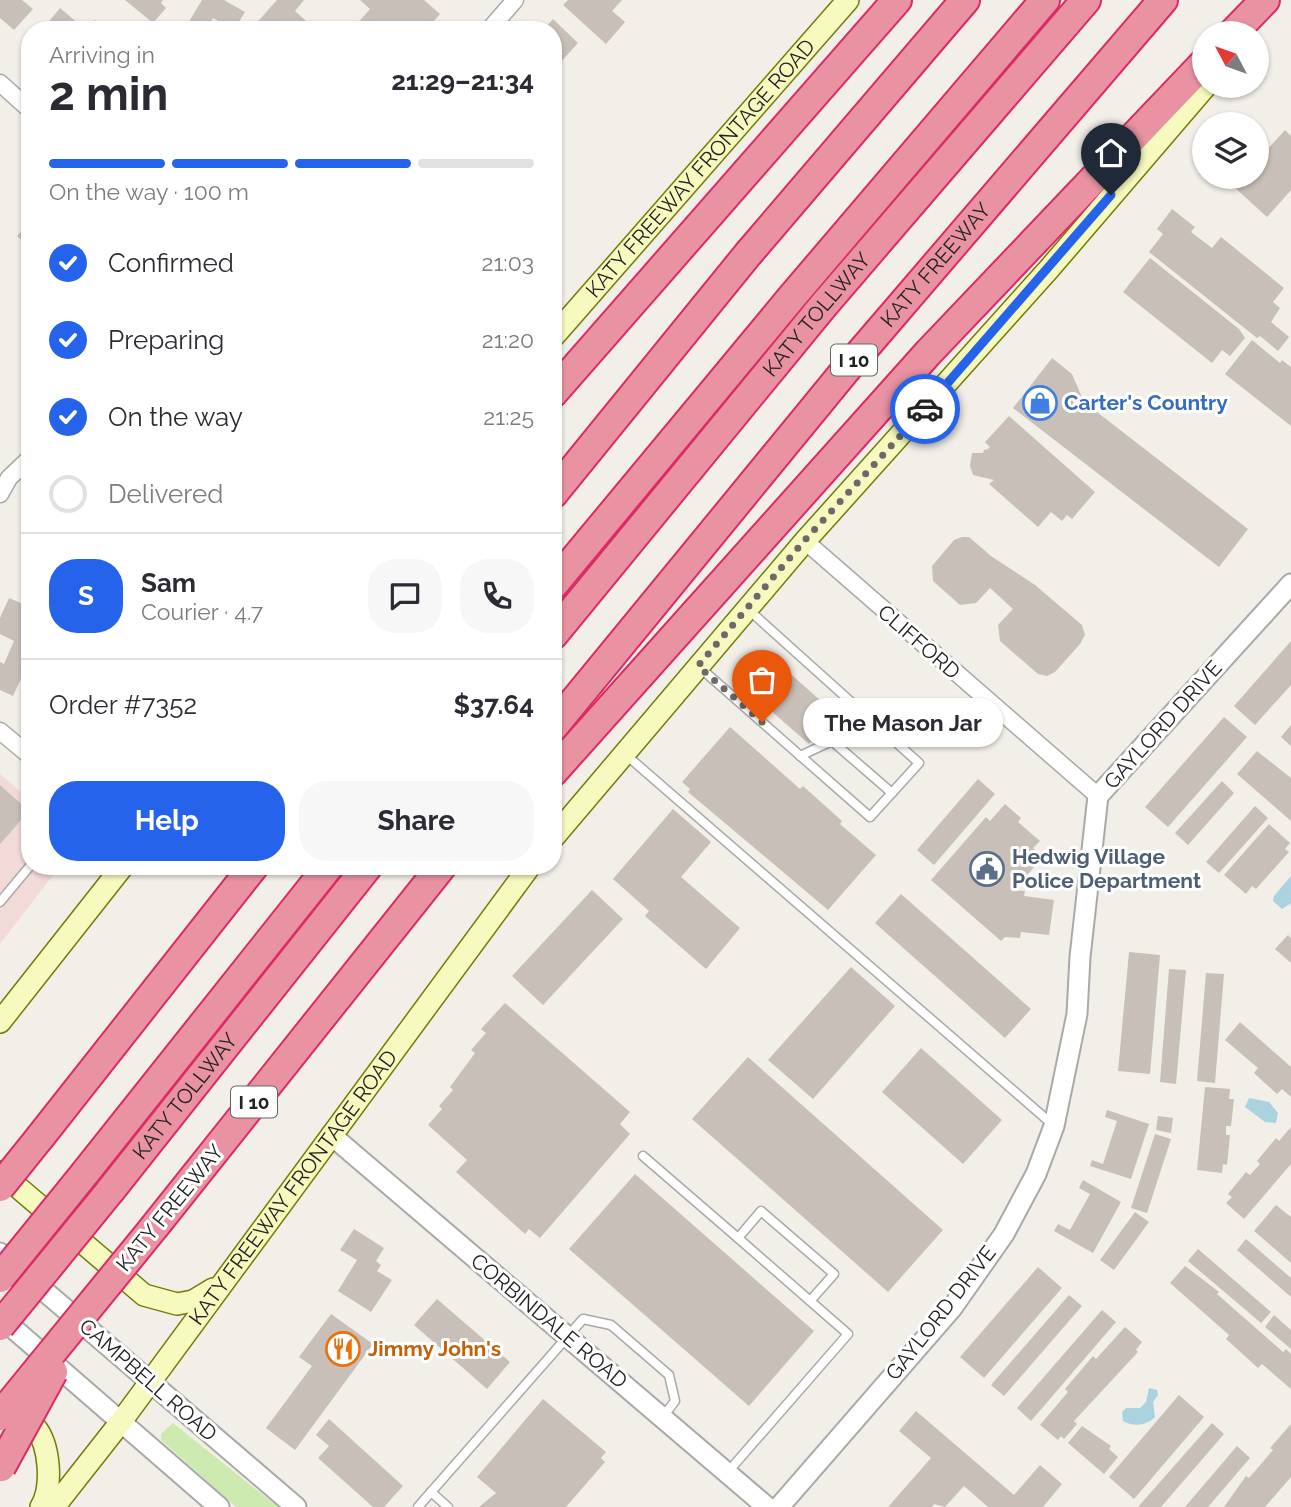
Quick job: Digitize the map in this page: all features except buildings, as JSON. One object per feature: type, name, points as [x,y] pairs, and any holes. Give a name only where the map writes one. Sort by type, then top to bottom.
[{"type":"highway","points":[[562,383],[897,0]]},
{"type":"highway","points":[[562,483],[748,254],[965,0]]},
{"type":"highway","name":"KATY TOLLWAY","points":[[562,574],[791,298],[1045,0]]},
{"type":"highway","name":"KATY TOLLWAY","points":[[562,624],[823,306],[1086,0]]},
{"type":"highway","name":"KATY FREEWAY","points":[[562,716],[844,372],[1163,0]]},
{"type":"highway","points":[[1245,21],[1265,0]]},
{"type":"highway","points":[[562,762],[928,353],[1192,76]]},
{"type":"highway","points":[[0,1187],[247,875]]},
{"type":"highway","name":"KATY TOLLWAY","points":[[0,1278],[322,875]]},
{"type":"highway","name":"KATY TOLLWAY","points":[[0,1326],[361,875]]},
{"type":"highway","name":"KATY FREEWAY","points":[[0,1416],[85,1314],[435,875]]},
{"type":"highway","points":[[353,978],[453,875]]},
{"type":"highway","points":[[0,1467],[85,1314]]},
{"type":"main road","name":"KATY FREEWAY FRONTAGE ROAD","points":[[562,327],[848,0]]},
{"type":"main road","points":[[1262,21],[1280,0]]},
{"type":"main road","points":[[562,827],[804,541],[1049,269],[1196,98]]},
{"type":"main road","points":[[0,1022],[116,875]]},
{"type":"main road","name":"KATY FREEWAY FRONTAGE ROAD","points":[[54,1507],[120,1423],[523,875]]},
{"type":"main road","points":[[0,1172],[144,1295],[177,1304],[193,1301],[222,1283]]},
{"type":"main road","points":[[0,1396],[35,1427],[44,1445],[47,1479],[46,1499],[41,1507]]},
{"type":"street","points":[[497,21],[515,0]]},
{"type":"street","points":[[0,83],[21,102]]},
{"type":"street","points":[[0,494],[4,474],[21,463]]},
{"type":"street","name":"CLIFFORD","points":[[804,541],[1098,796]]},
{"type":"street","name":"GAYLORD DRIVE","points":[[779,1507],[952,1308],[1003,1234],[1036,1174],[1054,1126],[1077,1014],[1080,957],[1098,796],[1291,584]]},
{"type":"street","points":[[0,731],[21,748]]},
{"type":"street","name":"CORBINDALE ROAD","points":[[331,1135],[767,1507]]},
{"type":"street","name":"CAMPBELL ROAD","points":[[0,1254],[296,1507]]},
{"type":"street","points":[[0,1317],[219,1507]]},
{"type":"lane","points":[[698,666],[870,817],[919,763],[748,608]]},
{"type":"lane","points":[[800,756],[832,741],[892,793]]},
{"type":"lane","points":[[625,753],[1054,1126]]},
{"type":"lane","points":[[0,902],[22,875]]},
{"type":"lane","points":[[643,1156],[848,1334],[727,1473]]},
{"type":"lane","points":[[738,1238],[761,1211],[834,1274],[810,1301]]},
{"type":"lane","points":[[418,1507],[583,1320],[602,1321],[611,1325],[673,1380],[675,1401],[662,1418]]},
{"type":"lane","points":[[431,1492],[448,1507]]},
{"type":"shaded area","points":[[0,774],[21,792],[21,875],[53,875],[0,944]]},
{"type":"green space","points":[[173,1423],[278,1507],[236,1507],[161,1440],[161,1434]]},
{"type":"water","points":[[1291,876],[1291,903],[1282,909],[1273,901],[1274,896]]},
{"type":"water","points":[[1249,1098],[1269,1102],[1278,1113],[1276,1123],[1265,1122],[1245,1107]]},
{"type":"water","points":[[1149,1388],[1157,1390],[1158,1395],[1153,1402],[1155,1417],[1139,1425],[1123,1421],[1122,1412],[1126,1408],[1140,1408],[1146,1402]]},
{"type":"way so far","points":[[762,722],[698,666],[804,541],[925,409]]},
{"type":"place","name":"Carter's Country","points":[[1040,403]]},
{"type":"place","name":"The Mason Jar","points":[[762,722]]},
{"type":"place","name":"Hedwig Village Police Department","points":[[987,869]]},
{"type":"place","name":"Jimmy John's","points":[[343,1349]]},
{"type":"route","points":[[925,409],[1111,195]]}]
